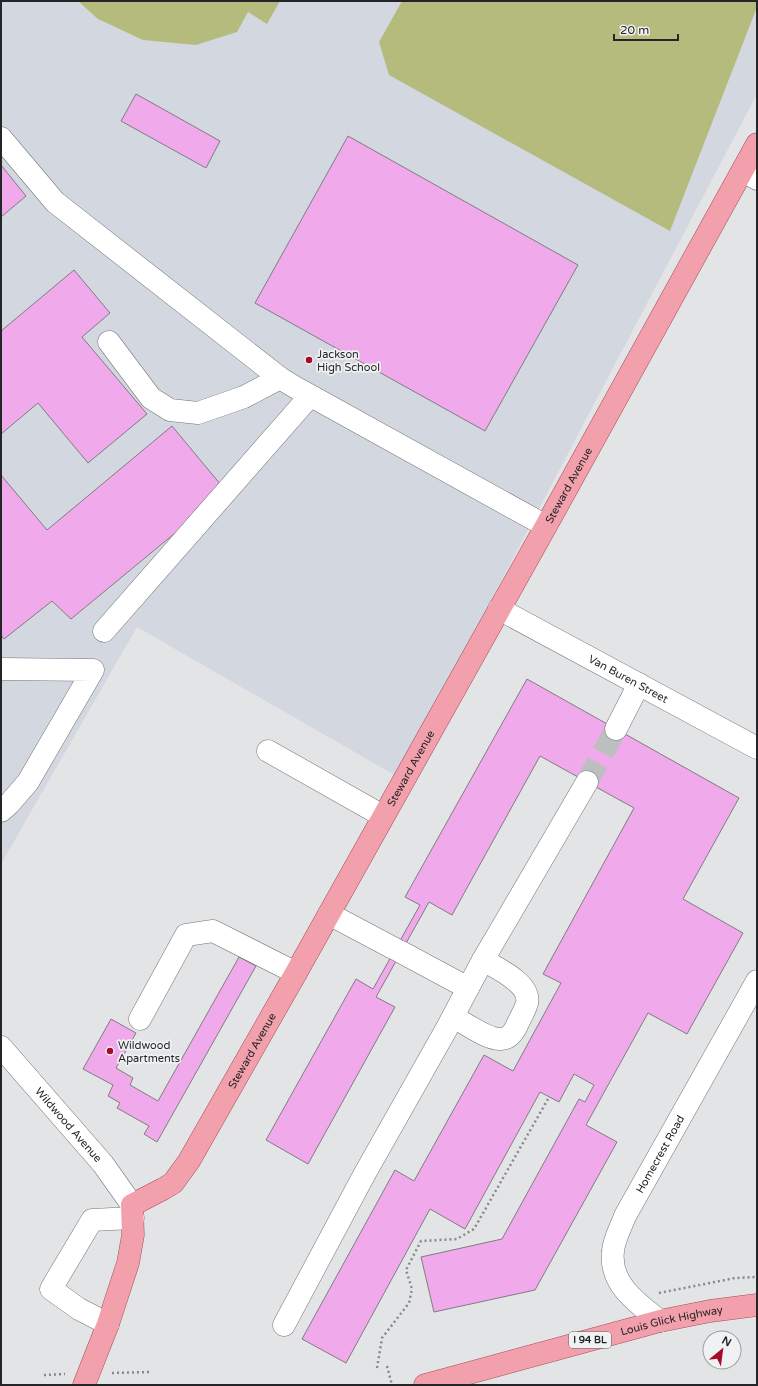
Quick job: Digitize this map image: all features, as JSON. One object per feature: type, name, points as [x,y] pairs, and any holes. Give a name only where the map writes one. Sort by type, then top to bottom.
[{"type":"main road","name":"Steward Avenue","points":[[133,1212],[173,1183],[181,1173],[296,973],[546,526],[750,175],[757,144]]},
{"type":"main road","points":[[84,1385],[108,1324],[129,1257],[134,1235],[133,1212]]},
{"type":"main road","name":"Louis Glick Highway","points":[[425,1385],[660,1321],[710,1311],[757,1305]]},
{"type":"street","points":[[1,138],[55,202],[280,378],[546,526]]},
{"type":"street","points":[[109,342],[151,398],[170,410],[198,413],[244,397],[280,378]]},
{"type":"street","points":[[104,631],[310,396]]},
{"type":"street","name":"Van Buren Street","points":[[499,609],[638,684],[755,743]]},
{"type":"street","points":[[1,669],[93,670],[28,782],[1,811]]},
{"type":"street","points":[[616,729],[638,684]]},
{"type":"street","points":[[268,751],[383,816]]},
{"type":"street","points":[[284,1325],[364,1175],[453,1017],[483,960],[587,782]]},
{"type":"street","points":[[329,914],[468,988]]},
{"type":"street","points":[[140,1019],[186,935],[213,931],[296,973]]},
{"type":"street","points":[[453,1017],[490,1037],[501,1039],[510,1036],[515,1029],[527,1002],[524,989],[516,980],[483,960]]},
{"type":"street","name":"Homecrest Road","points":[[660,1321],[634,1300],[619,1282],[613,1264],[613,1250],[625,1216],[757,981]]},
{"type":"street","name":"Wildwood Avenue","points":[[1,1047],[103,1164],[133,1212]]},
{"type":"street","points":[[108,1324],[78,1309],[51,1289],[92,1220],[133,1212]]},
{"type":"path","points":[[377,1368],[382,1338],[409,1303],[412,1288],[406,1270],[421,1241],[457,1239],[474,1229],[548,1099]]},
{"type":"path","points":[[659,1293],[735,1278],[757,1277]]},
{"type":"path","points":[[387,1366],[392,1385]]},
{"type":"shaded area","name":"Jackson High School","points":[[1,1],[757,1],[757,94],[398,777],[137,627],[1,864]]},
{"type":"green space","points":[[78,1],[280,1],[267,24],[248,12],[237,32],[196,45],[143,40],[98,19]]},
{"type":"green space","points":[[402,1],[757,1],[757,7],[670,231],[389,75],[379,42]]},
{"type":"building","points":[[136,94],[220,141],[206,168],[121,121]]},
{"type":"building","points":[[348,136],[578,265],[485,431],[255,303]]},
{"type":"building","points":[[1,165],[26,196],[1,217]]},
{"type":"building","points":[[74,270],[110,313],[82,337],[147,414],[88,463],[38,403],[1,434],[1,331]]},
{"type":"building","points":[[172,426],[226,491],[71,619],[52,601],[4,639],[1,635],[1,475],[47,530]]},
{"type":"building","points":[[527,679],[739,798],[683,899],[743,933],[687,1034],[648,1013],[586,1125],[617,1142],[535,1290],[434,1312],[421,1257],[502,1239],[579,1099],[585,1102],[594,1085],[574,1074],[559,1102],[540,1092],[465,1229],[430,1209],[346,1363],[302,1339],[395,1170],[414,1181],[484,1055],[513,1071],[561,983],[543,974],[634,808],[540,756],[452,915],[429,902],[376,997],[395,1007],[308,1164],[266,1140],[356,979],[373,989],[420,905],[405,897]]},
{"type":"building","name":"Wildwood Apartments","points":[[239,957],[256,966],[157,1142],[144,1134],[149,1126],[117,1108],[120,1103],[108,1096],[113,1085],[83,1069],[111,1019],[136,1033],[116,1068],[133,1078],[130,1085],[158,1101]]},
{"type":"tunnel","points":[[587,782],[616,729]]},
{"type":"place","name":"Jackson High School","points":[[309,360]]},
{"type":"place","name":"Wildwood Apartments","points":[[110,1051]]}]
